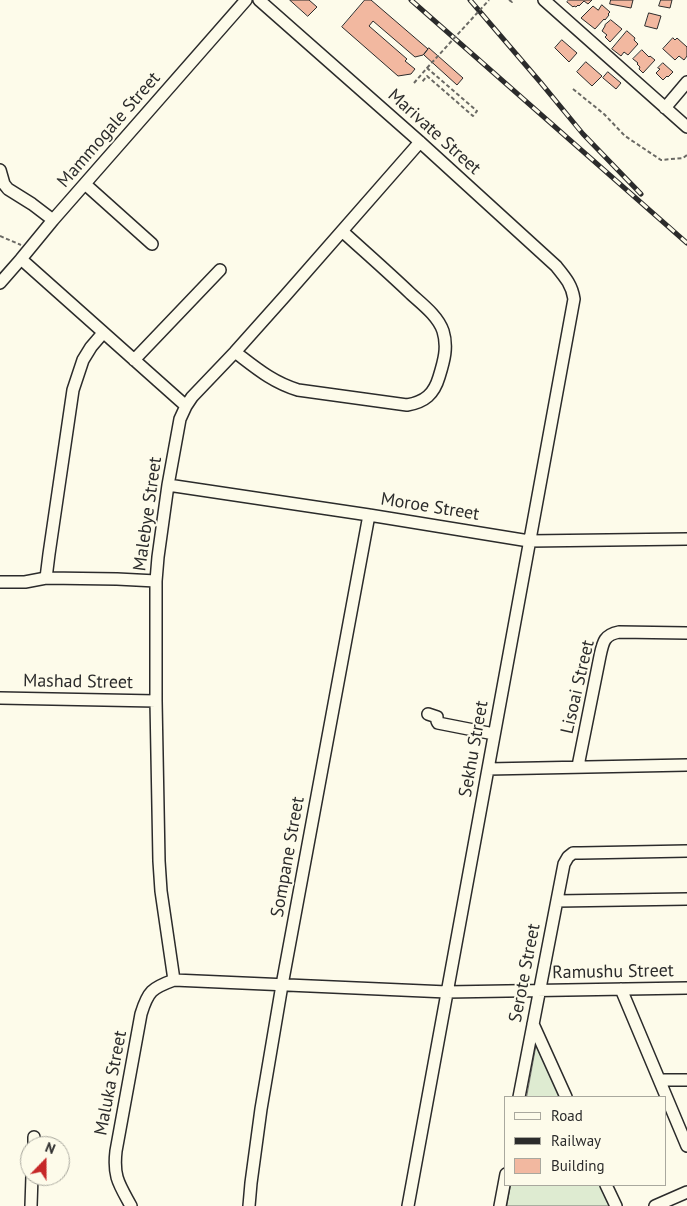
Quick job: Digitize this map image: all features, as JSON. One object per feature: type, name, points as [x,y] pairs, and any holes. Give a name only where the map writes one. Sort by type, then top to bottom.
[{"type":"street","name":"Mammogale Street","points":[[0,283],[22,260],[53,220],[246,0]]},
{"type":"street","name":"Marivate Street","points":[[259,0],[420,142],[556,266],[573,289],[574,299]]},
{"type":"street","points":[[544,0],[687,127]]},
{"type":"street","points":[[665,108],[687,82]]},
{"type":"street","name":"Malebye Street","points":[[174,980],[159,861],[156,581],[168,485],[180,419],[186,406],[201,387],[420,142]]},
{"type":"street","points":[[0,170],[4,184],[8,189],[53,220]]},
{"type":"street","points":[[85,184],[152,244]]},
{"type":"street","points":[[234,352],[268,377],[298,390],[407,405],[425,399],[431,393],[437,385],[446,356],[443,331],[431,313],[342,231]]},
{"type":"street","points":[[22,260],[186,406]]},
{"type":"street","points":[[134,360],[220,270]]},
{"type":"street","name":"Sekhu Street","points":[[408,1206],[574,299]]},
{"type":"street","points":[[46,578],[73,390],[83,360],[104,333]]},
{"type":"street","name":"Moroe Street","points":[[168,485],[529,541],[687,539]]},
{"type":"street","name":"Sompane Street","points":[[249,1206],[261,1109],[282,986],[369,515]]},
{"type":"street","points":[[0,582],[25,582],[46,578],[156,581]]},
{"type":"street","name":"Lisoai Street","points":[[578,766],[600,656],[607,636],[620,632],[687,633]]},
{"type":"street","name":"Mashad Street","points":[[0,698],[156,701]]},
{"type":"street","points":[[428,714],[437,716],[438,723],[494,734]]},
{"type":"street","points":[[488,769],[687,765]]},
{"type":"street","name":"Serote Street","points":[[520,1096],[564,864],[568,857],[581,853],[687,851]]},
{"type":"street","points":[[557,901],[687,899]]},
{"type":"street","name":"Ramushu Street","points":[[174,980],[447,992],[687,988]]},
{"type":"street","name":"Maluka Street","points":[[131,1206],[117,1182],[114,1169],[141,1014],[151,992],[157,986],[174,980]]},
{"type":"street","points":[[621,989],[667,1096]]},
{"type":"street","points":[[533,1024],[566,1096]]},
{"type":"street","points":[[660,1080],[687,1080]]},
{"type":"street","points":[[667,1097],[687,1146]]},
{"type":"street","points":[[500,1206],[504,1185]]},
{"type":"street","points":[[31,1206],[32,1186]]},
{"type":"street","points":[[606,1186],[616,1206]]},
{"type":"street","points":[[655,1206],[687,1192]]},
{"type":"path","points":[[414,83],[488,0]]},
{"type":"path","points":[[422,82],[427,76],[473,116],[477,111],[427,68]]},
{"type":"path","points":[[573,89],[604,114],[625,136],[661,160],[683,158],[687,155]]},
{"type":"path","points":[[0,236],[30,249]]},
{"type":"green space","points":[[537,1041],[563,1096],[527,1096]]},
{"type":"green space","points":[[511,1186],[601,1186],[611,1206],[507,1206]]},
{"type":"building","points":[[290,0],[309,0],[317,7],[308,16]]},
{"type":"building","points":[[365,0],[371,0],[428,49],[423,55],[415,57],[373,21],[369,26],[407,59],[405,61],[415,69],[411,74],[398,76],[342,27]]},
{"type":"building","points":[[569,0],[592,0],[588,4],[584,1],[579,6],[573,7],[567,2]]},
{"type":"building","points":[[611,0],[633,0],[631,8],[610,4]]},
{"type":"building","points":[[661,0],[672,0],[670,8],[659,6]]},
{"type":"building","points":[[602,5],[610,12],[605,20],[595,29],[581,18],[593,6],[598,10]]},
{"type":"building","points":[[649,13],[661,16],[657,29],[645,26]]},
{"type":"building","points":[[611,20],[622,29],[610,42],[605,37],[607,35],[602,31]]},
{"type":"building","points":[[627,31],[635,38],[634,40],[638,44],[628,55],[624,52],[621,56],[612,49]]},
{"type":"building","points":[[673,38],[675,40],[677,38],[687,47],[687,56],[684,60],[679,56],[675,60],[663,49]]},
{"type":"building","points":[[562,40],[577,53],[569,62],[555,48]]},
{"type":"building","points":[[429,48],[463,78],[457,85],[424,55]]},
{"type":"building","points":[[642,50],[655,60],[643,73],[639,69],[638,63],[633,59]]},
{"type":"building","points":[[586,62],[602,76],[592,86],[577,72]]},
{"type":"building","points":[[663,63],[673,72],[663,80],[656,73]]},
{"type":"building","points":[[608,72],[621,83],[616,89],[603,78]]},
{"type":"railway","points":[[411,0],[687,243]]},
{"type":"railway","points":[[470,0],[583,134],[641,194]]}]
